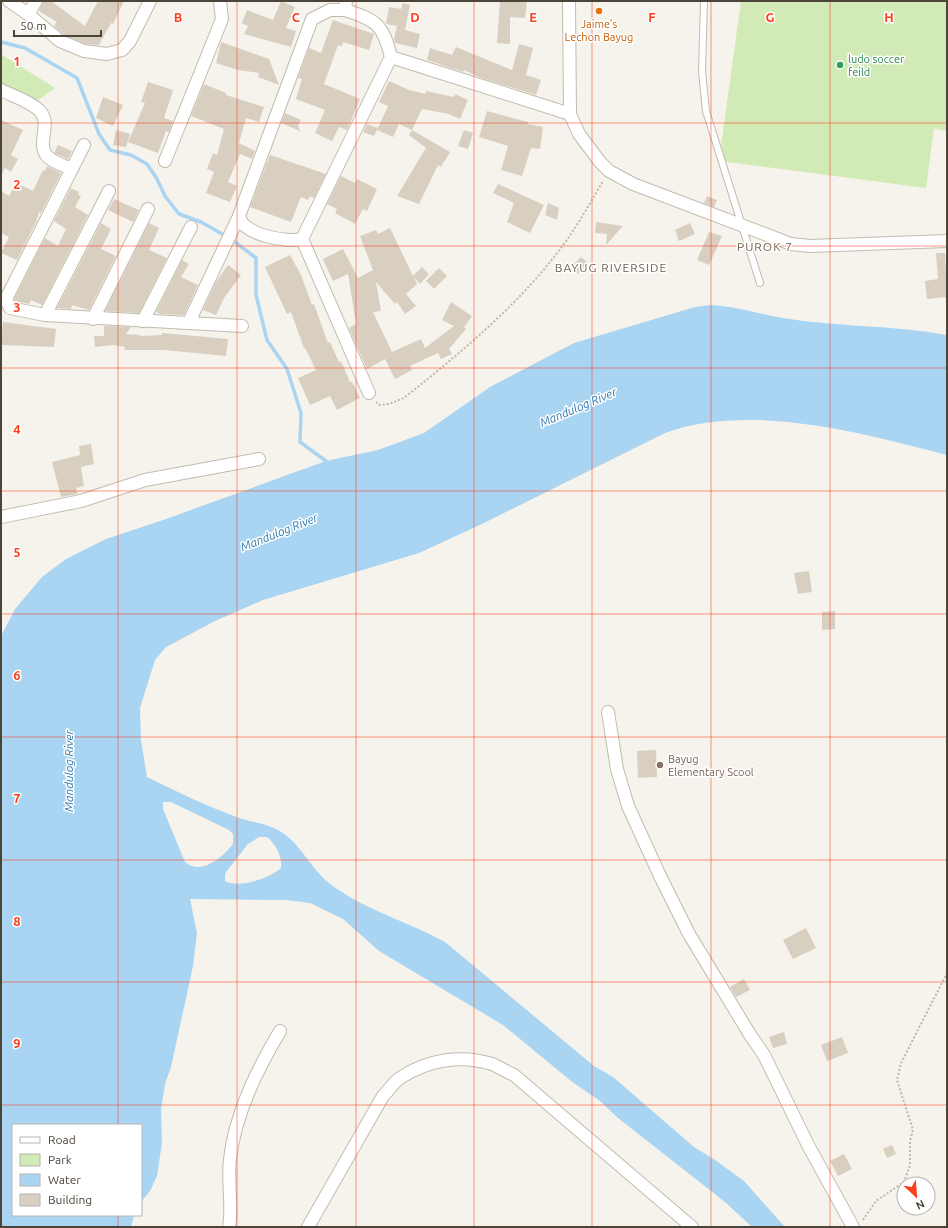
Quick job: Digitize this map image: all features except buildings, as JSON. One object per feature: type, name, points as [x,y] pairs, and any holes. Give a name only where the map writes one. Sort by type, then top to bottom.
[{"type":"street","points":[[8,1],[28,14],[60,41],[84,51],[107,54],[122,50],[130,41],[150,1]]},
{"type":"street","points":[[28,14],[36,1]]},
{"type":"street","points":[[164,162],[222,19],[220,1]]},
{"type":"street","points":[[569,1],[570,114],[579,134],[600,162],[609,171],[633,184],[740,223],[791,244],[801,246],[947,242]]},
{"type":"street","points":[[189,322],[239,216],[312,19],[330,10],[346,6],[373,22],[381,28],[391,57],[302,239],[295,241],[287,240],[252,231],[244,225],[239,216]]},
{"type":"street","points":[[391,57],[570,114]]},
{"type":"street","points":[[1,90],[26,102],[40,112],[46,127],[43,142],[44,152],[48,158],[72,169]]},
{"type":"street","points":[[84,145],[6,300],[10,308],[45,315],[93,319],[189,322],[242,326]]},
{"type":"street","points":[[45,315],[109,191]]},
{"type":"street","points":[[93,319],[148,209]]},
{"type":"street","points":[[143,321],[191,227]]},
{"type":"street","points":[[302,239],[369,393]]},
{"type":"street","points":[[1,517],[81,502],[146,480],[259,459]]},
{"type":"street","points":[[608,712],[617,769],[628,806],[660,876],[689,934],[764,1055],[808,1145],[857,1225]]},
{"type":"street","points":[[229,1227],[230,1161],[233,1134],[260,1066],[280,1032]]},
{"type":"street","points":[[308,1227],[384,1096],[399,1079],[418,1068],[442,1060],[466,1058],[492,1064],[514,1075],[692,1227]]},
{"type":"lane","points":[[704,1],[702,71],[706,111],[760,283]]},
{"type":"path","points":[[369,393],[379,405],[389,404],[404,398],[481,335],[526,290],[558,252],[609,171]]},
{"type":"path","points":[[857,1225],[876,1201],[904,1182],[910,1165],[910,1141],[913,1130],[897,1080],[899,1069],[947,973]]},
{"type":"green space","name":"ludo soccer feild","points":[[741,1],[947,1],[947,131],[934,129],[926,188],[719,161]]},
{"type":"green space","points":[[1,54],[55,88],[34,103],[1,86]]},
{"type":"water","name":"Mandulog River","points":[[711,305],[738,308],[803,321],[906,329],[947,335],[947,455],[843,430],[806,424],[769,421],[733,420],[698,424],[665,433],[484,523],[419,553],[263,600],[215,621],[166,647],[155,660],[140,708],[141,740],[147,777],[192,799],[239,818],[267,825],[276,829],[292,840],[322,877],[342,892],[371,908],[445,942],[594,1066],[613,1077],[694,1147],[744,1181],[785,1227],[752,1227],[725,1202],[618,1118],[600,1101],[571,1081],[503,1025],[379,951],[343,919],[310,903],[286,900],[190,899],[197,933],[193,966],[171,1067],[165,1084],[161,1109],[162,1143],[157,1176],[150,1191],[142,1201],[142,1124],[12,1124],[12,1216],[134,1216],[131,1227],[1,1227],[1,636],[15,609],[42,577],[66,559],[106,539],[326,461],[378,450],[424,433],[490,387],[574,343],[695,307]],"holes":[[[163,802],[171,802],[229,830],[233,834],[233,844],[218,859],[205,866],[191,866],[185,862],[163,809]],[[259,837],[267,837],[276,847],[281,868],[262,879],[246,883],[238,884],[225,881],[226,872],[248,844]]]},
{"type":"waterway","points":[[1,42],[25,48],[77,78],[99,134],[110,150],[131,155],[147,164],[157,179],[165,196],[179,214],[201,222],[231,239],[256,258],[256,295],[267,340],[287,369],[301,413],[300,442],[326,461],[327,464]]},
{"type":"place","name":"Jaime's Lechon Bayug","points":[[599,11]]},
{"type":"place","name":"ludo soccer feild","points":[[840,65]]},
{"type":"place","name":"Bayug Elementary Scool","points":[[660,765]]},
{"type":"district","name":"PUROK 7","points":[[765,246]]},
{"type":"district","name":"BAYUG RIVERSIDE","points":[[611,267]]}]
